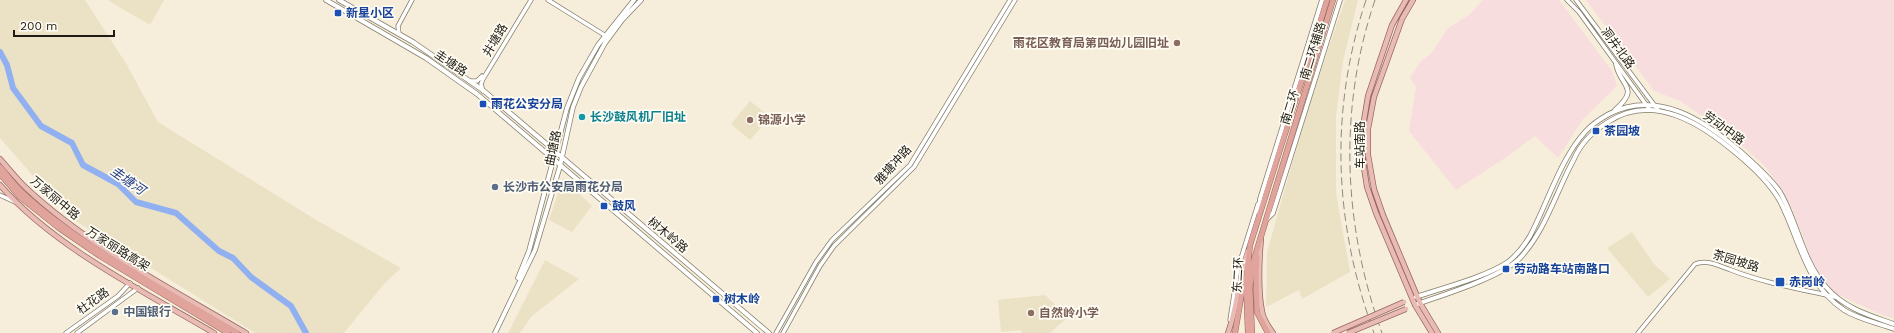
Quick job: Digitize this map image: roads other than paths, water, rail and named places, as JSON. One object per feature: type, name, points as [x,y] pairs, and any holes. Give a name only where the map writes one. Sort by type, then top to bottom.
[{"type":"highway","name":"南二环","points":[[1258,219],[1327,0]]},
{"type":"highway","name":"南二环","points":[[1266,220],[1333,0]]},
{"type":"highway","name":"万家丽路高架","points":[[0,167],[24,194],[62,224],[103,252],[237,333]]},
{"type":"highway","name":"万家丽路高架","points":[[0,174],[20,197],[59,228],[100,256],[228,333]]},
{"type":"highway","name":"东二环","points":[[1248,333],[1248,265],[1250,246],[1258,219]]},
{"type":"highway","name":"东二环","points":[[1252,333],[1251,275],[1266,220]]},
{"type":"highway","points":[[1258,246],[1256,279],[1257,312],[1268,333]]},
{"type":"highway","points":[[1235,333],[1248,265]]},
{"type":"main road","name":"圭塘路","points":[[326,0],[451,74],[477,94],[552,160]]},
{"type":"main road","name":"圭塘路","points":[[339,0],[399,34],[468,80],[554,152]]},
{"type":"main road","name":"曲塘路","points":[[493,333],[529,251],[564,116],[579,78],[607,36],[634,0]]},
{"type":"main road","name":"曲塘路","points":[[493,333],[535,250],[560,166],[573,107],[591,66],[607,36],[640,0]]},
{"type":"main road","name":"南二环辅路","points":[[1258,219],[1260,199],[1322,0]]},
{"type":"main road","name":"南二环辅路","points":[[1266,220],[1273,213],[1280,194],[1340,0]]},
{"type":"main road","name":"车站南路","points":[[1406,0],[1397,16],[1368,96],[1364,120],[1362,155],[1371,200],[1412,299],[1432,333]]},
{"type":"main road","name":"车站南路","points":[[1413,0],[1402,19],[1374,96],[1368,129],[1368,155],[1371,178],[1377,199],[1420,303],[1438,333]]},
{"type":"main road","points":[[1612,113],[1626,99],[1628,92],[1627,85],[1618,71],[1616,64]]},
{"type":"main road","name":"劳动中路","points":[[1333,333],[1404,302],[1491,270],[1507,262],[1519,252],[1535,228],[1574,146],[1590,126],[1612,113],[1625,108],[1646,104],[1684,113],[1709,126],[1768,176],[1783,199],[1813,269],[1835,298],[1849,308],[1894,324]]},
{"type":"main road","name":"劳动中路","points":[[1348,333],[1420,303],[1493,276],[1511,266],[1526,252],[1535,238],[1574,158],[1586,140],[1613,118],[1629,112],[1650,110],[1658,110],[1679,115],[1713,133],[1764,178],[1781,205],[1810,272],[1826,295],[1848,312],[1894,329]]},
{"type":"main road","name":"树木岭路","points":[[554,152],[769,333]]},
{"type":"main road","name":"万家丽中路","points":[[0,159],[36,196],[59,216],[101,246],[246,333]]},
{"type":"main road","name":"树木岭路","points":[[552,160],[672,258],[757,333]]},
{"type":"main road","points":[[0,185],[15,202],[55,234],[96,262],[214,333]]},
{"type":"main road","points":[[1263,230],[1260,257],[1262,310],[1266,322],[1273,333]]},
{"type":"main road","points":[[1227,333],[1234,314],[1241,272],[1250,246]]},
{"type":"street","points":[[387,27],[396,24],[411,0]]},
{"type":"street","points":[[399,34],[398,26],[411,0]]},
{"type":"street","name":"井塘路","points":[[468,80],[475,81],[481,78],[530,0]]},
{"type":"street","name":"井塘路","points":[[484,92],[481,84],[483,79],[530,0]]},
{"type":"street","points":[[548,0],[607,36]]},
{"type":"street","points":[[551,0],[607,36]]},
{"type":"street","name":"雅塘冲路","points":[[776,333],[816,262],[832,240],[900,175],[917,155],[1010,0]]},
{"type":"street","name":"雅塘冲路","points":[[783,333],[820,266],[834,246],[914,168],[1015,0]]},
{"type":"street","name":"洞井北路","points":[[1567,0],[1579,12],[1650,110]]},
{"type":"street","name":"洞井北路","points":[[1576,0],[1658,110]]},
{"type":"street","points":[[0,196],[15,202]]},
{"type":"street","points":[[1227,333],[1231,317],[1238,268],[1260,199]]},
{"type":"street","name":"茶园坡路","points":[[1638,333],[1695,264],[1699,262],[1712,263],[1740,274],[1814,294],[1826,295],[1835,298]]},
{"type":"street","name":"杜花路","points":[[66,333],[118,296],[130,283]]},
{"type":"street","name":"杜花路","points":[[77,333],[138,288]]},
{"type":"waterway","name":"圭塘河","points":[[0,52],[7,65],[13,88],[41,126],[72,143],[83,165],[118,184],[136,202],[176,213],[219,251],[233,258],[251,277],[291,306],[306,333]]},
{"type":"railway","points":[[1366,0],[1354,42],[1346,84],[1342,126],[1341,167],[1344,209],[1351,250],[1361,292],[1374,333]]},
{"type":"railway","points":[[1375,0],[1363,41],[1355,83],[1351,125],[1350,167],[1353,209],[1359,251],[1369,292],[1382,333]]},
{"type":"place","name":"新星小区","points":[[338,13]]},
{"type":"place","name":"雨花区教育局第四幼儿园旧址","points":[[1177,43]]},
{"type":"place","name":"雨花公安分局","points":[[483,104]]},
{"type":"place","name":"长沙鼓风机厂旧址","points":[[582,117]]},
{"type":"place","name":"锦源小学","points":[[750,120]]},
{"type":"place","name":"茶园坡","points":[[1596,131]]},
{"type":"place","name":"长沙市公安局雨花分局","points":[[495,187]]},
{"type":"place","name":"鼓风","points":[[604,206]]},
{"type":"place","name":"劳动路车站南路口","points":[[1506,269]]},
{"type":"place","name":"赤岗岭","points":[[1780,282]]},
{"type":"place","name":"树木岭","points":[[716,299]]},
{"type":"place","name":"中国银行","points":[[115,312]]},
{"type":"place","name":"自然岭小学","points":[[1031,313]]}]
